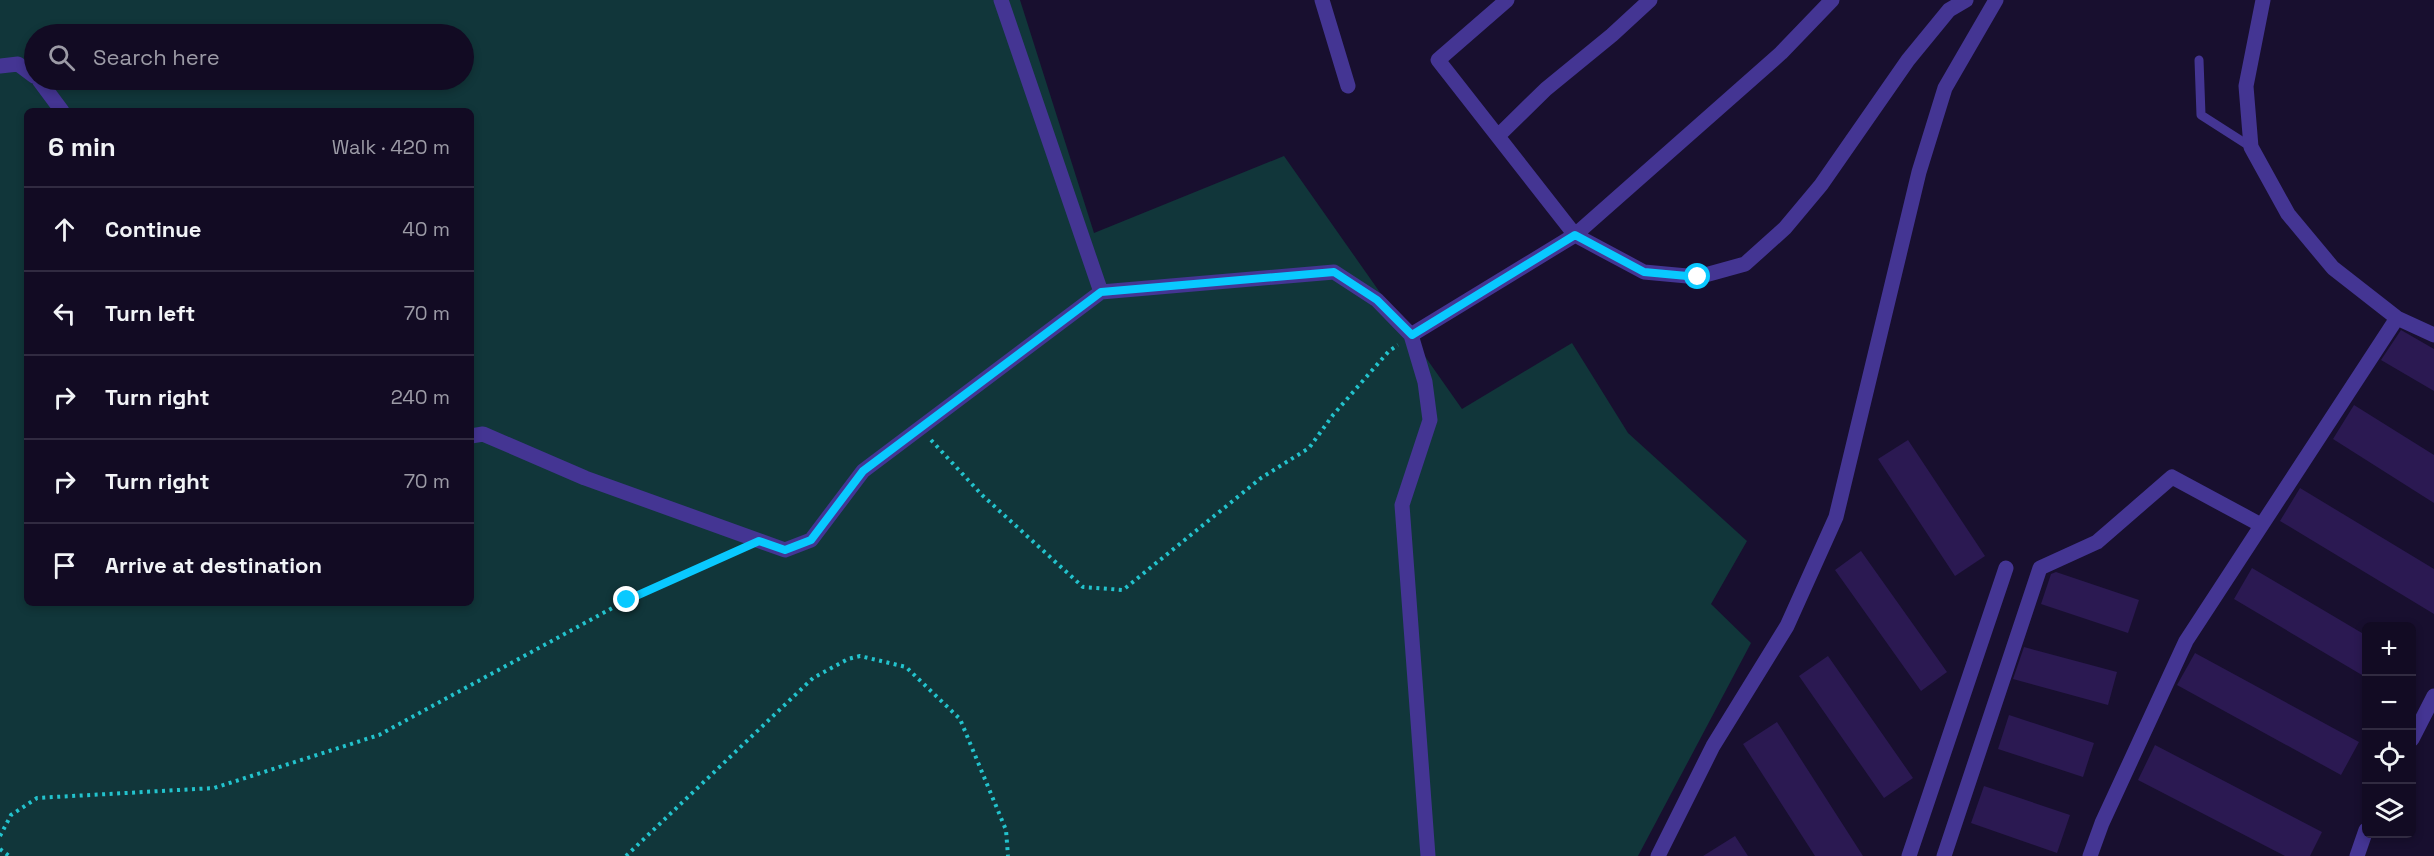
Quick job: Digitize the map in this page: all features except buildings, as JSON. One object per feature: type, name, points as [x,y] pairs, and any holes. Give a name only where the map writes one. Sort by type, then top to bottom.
[{"type":"street","points":[[1001,0],[1101,292]]},
{"type":"street","points":[[1322,0],[1348,86]]},
{"type":"street","points":[[1507,0],[1438,60],[1575,235],[1644,272],[1698,277],[1745,264],[1785,228],[1814,194],[1908,60],[1949,10],[1966,0]]},
{"type":"street","points":[[1498,136],[1546,89],[1612,35],[1650,0]]},
{"type":"street","points":[[1412,335],[1575,235],[1781,53],[1832,0]]},
{"type":"street","points":[[1658,856],[1713,746],[1787,626],[1836,517],[1919,172],[1945,88],[1996,0]]},
{"type":"street","points":[[2263,0],[2246,86],[2251,147],[2288,214],[2333,268],[2397,318],[2434,335]]},
{"type":"street","points":[[0,66],[18,64],[24,68]]},
{"type":"street","points":[[46,90],[60,108]]},
{"type":"street","points":[[474,436],[483,434],[585,478],[785,550],[811,540],[863,471],[1101,292],[1334,272],[1377,300],[1412,335],[1425,382],[1430,420],[1402,506],[1428,856]]},
{"type":"street","points":[[2090,856],[2102,823],[2186,641],[2397,318]]},
{"type":"street","points":[[1944,856],[2040,568],[2097,542],[2172,477],[2261,525]]},
{"type":"street","points":[[1909,856],[2006,568]]},
{"type":"street","points":[[2416,731],[2434,696]]},
{"type":"street","points":[[2357,856],[2364,838]]},
{"type":"lane","points":[[2199,60],[2201,115],[2251,147]]},
{"type":"path","points":[[920,428],[982,495],[1083,587],[1123,590],[1261,478],[1309,448],[1333,416],[1389,351],[1412,335]]},
{"type":"path","points":[[0,836],[11,815],[37,798],[214,788],[379,735],[627,600],[759,541]]},
{"type":"path","points":[[626,856],[813,678],[848,659],[860,656],[906,667],[960,719],[1006,830],[1008,856]]},
{"type":"path","points":[[0,849],[9,856]]},
{"type":"green space","points":[[0,0],[1020,0],[1094,233],[1284,156],[1462,409],[1572,343],[1628,433],[1747,541],[1711,604],[1751,643],[1638,856],[0,856]]},
{"type":"route","points":[[627,600],[759,541],[785,550],[811,540],[863,471],[1101,292],[1334,272],[1377,300],[1412,335],[1575,235],[1644,272],[1698,277]]}]
